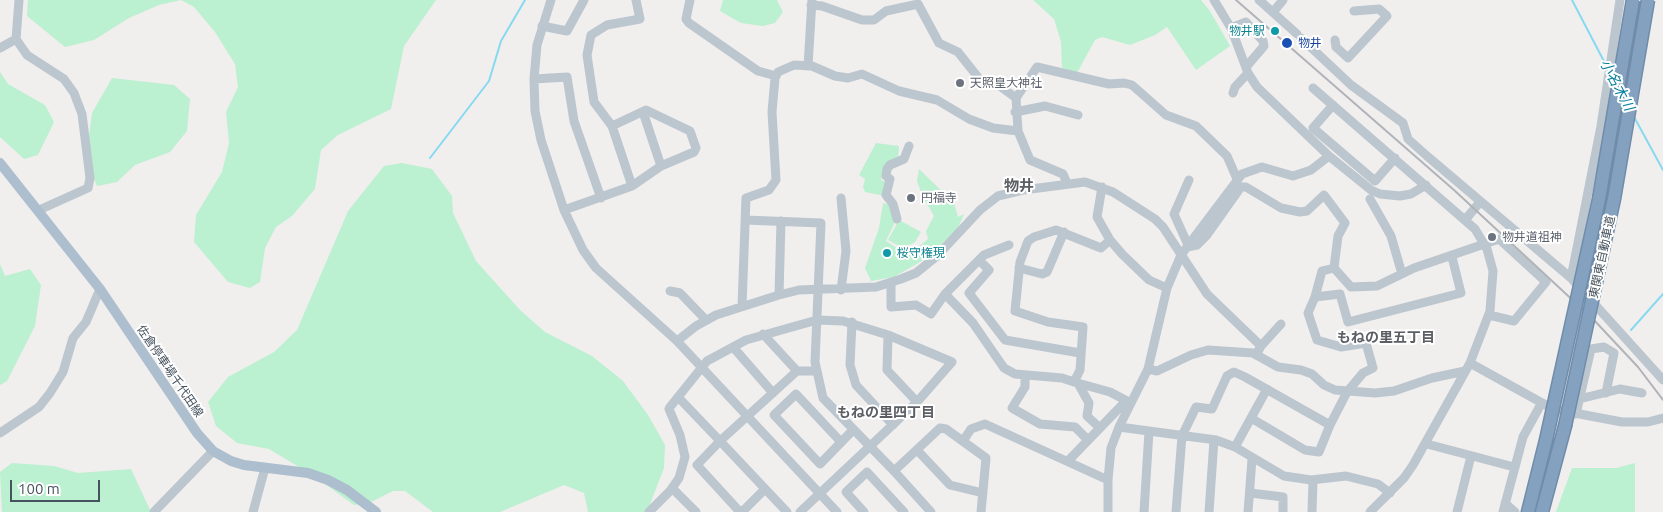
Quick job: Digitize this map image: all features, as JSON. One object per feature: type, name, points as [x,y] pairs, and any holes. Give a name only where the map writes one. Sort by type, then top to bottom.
[{"type":"highway","name":"東関東自動車道","points":[[1528,512],[1546,440],[1599,199],[1633,0]]},
{"type":"highway","name":"東関東自動車道","points":[[1542,512],[1565,426],[1614,199],[1648,0]]},
{"type":"main road","name":"佐倉停車場千代田線","points":[[0,162],[100,288],[197,433],[214,451],[231,461],[265,468],[308,473],[328,480],[347,490],[376,512]]},
{"type":"street","points":[[19,0],[16,38],[27,55],[64,79],[74,93],[82,114],[90,185],[83,191],[39,210]]},
{"type":"street","points":[[551,0],[537,44],[534,79],[535,111],[541,140],[564,210],[583,250],[596,268],[677,341],[837,512]]},
{"type":"street","points":[[542,26],[567,31],[584,0]]},
{"type":"street","points":[[632,186],[612,126],[594,102],[588,72],[588,42],[590,35],[608,25],[640,19],[636,0]]},
{"type":"street","points":[[690,0],[686,19],[689,23],[758,71],[776,76]]},
{"type":"street","points":[[1214,0],[1230,28],[1247,70],[1257,87],[1329,156],[1371,190],[1380,194],[1400,196],[1411,194],[1426,185]]},
{"type":"street","points":[[1259,0],[1351,85],[1403,123],[1408,139],[1480,202],[1572,278],[1662,376]]},
{"type":"street","points":[[1273,12],[1283,0]]},
{"type":"street","points":[[1572,278],[1600,126],[1620,0]]},
{"type":"street","points":[[808,66],[812,3],[862,20],[874,20],[886,11],[918,4],[938,43],[958,52],[981,81],[997,84],[1016,98]]},
{"type":"street","points":[[1335,40],[1336,47],[1348,58],[1387,16],[1379,9],[1354,11]]},
{"type":"street","points":[[1230,28],[1246,22],[1263,41],[1264,46],[1235,87],[1233,93]]},
{"type":"street","points":[[0,48],[16,38]]},
{"type":"street","points":[[742,306],[746,198],[769,190],[776,180],[772,112],[776,76],[790,66],[808,66],[835,76],[848,78],[862,74],[899,91],[938,100],[969,119],[993,128],[1018,131]]},
{"type":"street","points":[[1067,183],[1063,174],[1030,160],[1018,131],[1015,112],[1016,98],[1038,67],[1109,84],[1124,82],[1132,85],[1166,115],[1196,126],[1208,133],[1226,156],[1237,179]]},
{"type":"street","points":[[534,79],[567,77],[574,121],[600,198]]},
{"type":"street","points":[[1313,88],[1474,229],[1484,244],[1493,271],[1493,299],[1470,362],[1427,444],[1404,478],[1370,512]]},
{"type":"street","points":[[1333,104],[1312,128],[1375,181],[1395,158]]},
{"type":"street","points":[[1015,112],[1045,106],[1078,115]]},
{"type":"street","points":[[564,210],[632,186],[661,166],[694,152],[696,148],[690,131],[646,110],[612,126]]},
{"type":"street","points":[[643,112],[661,166]]},
{"type":"street","points":[[897,219],[893,204],[886,194],[890,179],[886,176],[887,169],[890,165],[904,159],[909,146]]},
{"type":"street","points":[[1108,512],[1108,480],[1112,448],[1129,402],[1148,369],[1167,288],[1181,255],[1237,179],[1248,170],[1262,167],[1293,176],[1311,170],[1329,156]]},
{"type":"street","points":[[1188,180],[1174,214],[1188,246]]},
{"type":"street","points":[[677,341],[706,320],[742,306],[779,295],[819,289],[841,290],[876,287],[891,283],[916,273],[931,261],[980,210],[998,196],[1067,183],[1085,182],[1102,187],[1155,219],[1171,236],[1181,255],[1207,294],[1261,346]]},
{"type":"street","points":[[1102,187],[1097,217],[1110,240],[1142,274],[1167,288]]},
{"type":"street","points":[[1188,246],[1197,245],[1207,235],[1241,187],[1246,187],[1281,208],[1300,212],[1307,211],[1324,195],[1345,223],[1338,236],[1334,268],[1351,287],[1377,286],[1402,274],[1499,239],[1546,282],[1514,322],[1489,314]]},
{"type":"street","points":[[841,290],[846,250],[842,198]]},
{"type":"street","points":[[1370,200],[1391,236],[1402,274]]},
{"type":"street","points":[[1465,220],[1480,202]]},
{"type":"street","points":[[745,220],[821,223],[815,371],[823,398],[931,512]]},
{"type":"street","points":[[779,295],[781,221]]},
{"type":"street","points":[[1100,428],[1087,416],[1090,403],[1077,384],[1080,370],[1083,327],[1048,322],[1015,311],[1019,268],[1028,241],[1034,237],[1056,230],[1101,248],[1110,240]]},
{"type":"street","points":[[1019,268],[1042,274],[1048,272],[1064,232]]},
{"type":"street","points":[[891,283],[891,307],[916,305],[931,314],[955,281],[984,254],[1009,245]]},
{"type":"street","points":[[1315,297],[1340,294],[1348,322],[1461,293],[1452,257]]},
{"type":"street","points":[[979,260],[989,270],[969,294],[1005,340],[1080,353]]},
{"type":"street","points":[[1251,418],[1305,450],[1319,452],[1330,425],[1348,392],[1363,373],[1373,368],[1366,343],[1341,347],[1317,340],[1308,314],[1322,271],[1334,268]]},
{"type":"street","points":[[0,433],[39,407],[50,393],[62,372],[73,338],[86,322],[100,288]]},
{"type":"street","points":[[670,291],[680,293],[706,320]]},
{"type":"street","points":[[945,294],[973,323],[1004,368],[1015,374],[1062,378],[1077,384],[1110,392],[1129,402]]},
{"type":"street","points":[[649,512],[679,478],[685,457],[680,435],[668,409],[700,367],[733,346],[763,334],[817,320],[852,322],[952,362],[917,402],[800,512]]},
{"type":"street","points":[[852,322],[850,365],[856,385],[893,425]]},
{"type":"street","points":[[1256,355],[1261,346],[1281,324]]},
{"type":"street","points":[[763,334],[797,371]]},
{"type":"street","points":[[888,335],[887,370],[917,402]]},
{"type":"street","points":[[733,346],[774,393]]},
{"type":"street","points":[[1576,414],[1591,349],[1604,347],[1614,353],[1606,392]]},
{"type":"street","points":[[1148,369],[1157,371],[1191,354],[1208,350],[1256,355],[1278,367],[1312,374],[1324,385],[1348,392],[1394,392],[1432,378],[1465,371]]},
{"type":"street","points":[[1470,362],[1541,404],[1576,414],[1629,422],[1648,422],[1663,418]]},
{"type":"street","points":[[765,489],[741,512],[697,465],[720,441],[748,418],[797,371],[815,371]]},
{"type":"street","points":[[1176,512],[1182,436],[1196,407],[1212,409],[1227,376],[1234,372],[1330,425]]},
{"type":"street","points":[[1025,375],[1025,387],[1012,408],[1040,424],[1075,427],[1088,440]]},
{"type":"street","points":[[1235,447],[1267,389]]},
{"type":"street","points":[[1580,399],[1620,389],[1642,393]]},
{"type":"street","points":[[841,442],[796,394],[774,416],[820,464],[853,430]]},
{"type":"street","points":[[678,397],[787,512]]},
{"type":"street","points":[[1068,461],[1129,402]]},
{"type":"street","points":[[1515,512],[1504,508],[1523,437],[1541,404]]},
{"type":"street","points":[[962,441],[970,429],[983,424],[1108,480]]},
{"type":"street","points":[[894,471],[942,427],[986,458],[981,512]]},
{"type":"street","points":[[1119,427],[1214,440],[1235,447],[1252,459],[1284,476],[1313,480],[1346,476],[1378,484],[1390,493]]},
{"type":"street","points":[[1144,512],[1149,431]]},
{"type":"street","points":[[1209,512],[1214,440]]},
{"type":"street","points":[[1427,444],[1514,467]]},
{"type":"street","points":[[917,450],[950,485],[983,493]]},
{"type":"street","points":[[154,512],[214,451]]},
{"type":"street","points":[[1457,512],[1472,456]]},
{"type":"street","points":[[1248,512],[1252,459]]},
{"type":"street","points":[[253,512],[265,468]]},
{"type":"street","points":[[864,512],[846,492],[867,472],[904,512]]},
{"type":"street","points":[[1312,512],[1313,480]]},
{"type":"street","points":[[672,488],[696,512]]},
{"type":"street","points":[[1250,493],[1283,497],[1283,512]]},
{"type":"green space","points":[[28,0],[181,0],[159,5],[129,18],[94,40],[65,47],[27,16]]},
{"type":"green space","points":[[181,0],[436,0],[404,46],[391,109],[338,135],[321,150],[315,189],[292,216],[276,227],[265,248],[260,282],[250,288],[228,282],[194,242],[196,215],[222,172],[229,143],[226,112],[238,87],[235,64],[215,32],[194,7]]},
{"type":"green space","points":[[723,0],[777,0],[783,12],[775,23],[763,26],[741,23],[720,11]]},
{"type":"green space","points":[[1033,0],[1201,0],[1210,11],[1230,46],[1196,70],[1167,27],[1155,35],[1130,45],[1102,37],[1095,40],[1077,73],[1062,68],[1061,42],[1054,19]]},
{"type":"green space","points":[[0,72],[8,84],[45,105],[54,122],[38,155],[24,159],[0,137]]},
{"type":"green space","points":[[112,78],[174,85],[190,99],[187,131],[170,152],[135,165],[117,182],[97,186],[86,159],[92,113]]},
{"type":"green space","points":[[876,143],[899,146],[898,159],[884,166],[881,180],[887,182],[885,196],[865,192],[863,187],[865,179],[859,175]]},
{"type":"green space","points":[[402,163],[432,169],[452,196],[453,213],[476,261],[520,310],[545,332],[592,356],[623,381],[648,415],[665,445],[664,468],[647,512],[588,512],[584,493],[564,485],[500,512],[433,512],[405,491],[393,491],[369,503],[354,505],[314,476],[269,449],[237,443],[216,426],[208,402],[228,377],[274,352],[297,330],[348,211],[384,166]]},
{"type":"green space","points":[[919,169],[954,203],[958,217],[964,214],[958,228],[930,256],[894,277],[871,281],[865,268],[879,228],[883,203],[890,205],[895,222],[886,241],[903,252],[917,248],[928,239],[926,231],[934,216],[922,195],[917,181]]},
{"type":"green space","points":[[899,220],[921,232],[915,242],[903,248],[888,240]]},
{"type":"green space","points":[[0,264],[5,276],[30,269],[41,285],[35,326],[7,381],[0,385]]},
{"type":"green space","points":[[12,463],[54,466],[78,473],[131,469],[151,512],[2,512],[0,472]]},
{"type":"green space","points":[[1635,463],[1635,512],[1556,512],[1572,468],[1616,468]]},
{"type":"waterway","points":[[430,158],[489,81],[501,41],[525,0]]},
{"type":"waterway","name":"小名木川","points":[[1572,0],[1607,67]]},
{"type":"waterway","name":"小名木川","points":[[1633,115],[1663,170]]},
{"type":"waterway","points":[[1631,330],[1663,294]]},
{"type":"railway","points":[[1236,0],[1454,190],[1593,319],[1638,367],[1663,400]]},
{"type":"place","name":"物井駅","points":[[1275,31]]},
{"type":"place","name":"物井","points":[[1287,43]]},
{"type":"place","name":"天照皇大神社","points":[[960,83]]},
{"type":"place","name":"円福寺","points":[[911,198]]},
{"type":"place","name":"物井道祖神","points":[[1492,237]]},
{"type":"place","name":"桜守権現","points":[[887,253]]},
{"type":"district","name":"物井","points":[[1019,186]]},
{"type":"district","name":"もねの里五丁目","points":[[1386,337]]},
{"type":"district","name":"もねの里四丁目","points":[[886,412]]}]
